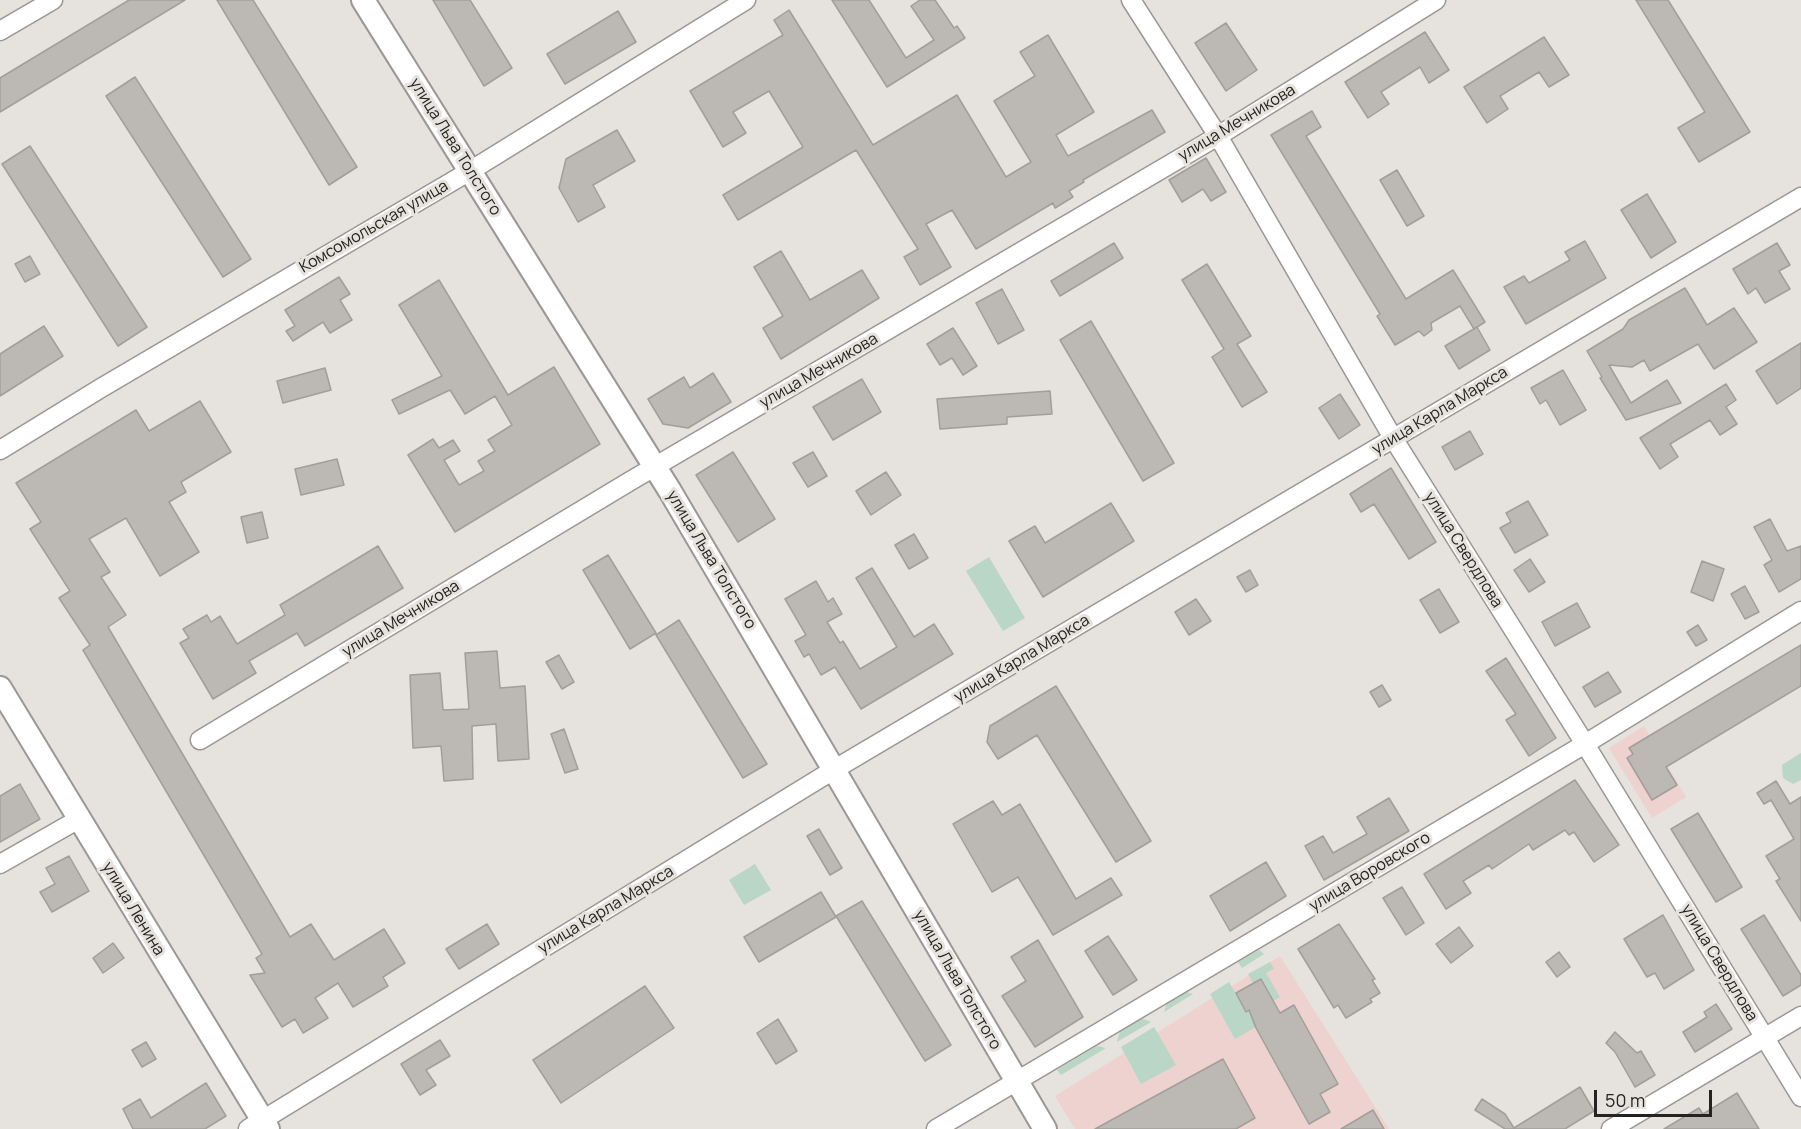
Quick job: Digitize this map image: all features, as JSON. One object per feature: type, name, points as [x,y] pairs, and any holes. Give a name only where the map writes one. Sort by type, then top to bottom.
[{"type":"street","points":[[0,31],[53,0]]},
{"type":"street","name":"улица Льва Толстого","points":[[363,0],[655,467],[1045,1129]]},
{"type":"street","name":"Комсомольская улица","points":[[0,450],[101,388],[471,171],[746,0]]},
{"type":"street","name":"улица Свердлова","points":[[1131,0],[1218,136],[1393,438],[1585,744],[1801,1097]]},
{"type":"street","name":"улица Мечникова","points":[[200,740],[655,467],[1218,136],[1436,0]]},
{"type":"street","name":"улица Карла Маркса","points":[[259,1126],[835,769],[1801,197]]},
{"type":"street","name":"улица Воровского","points":[[936,1129],[1585,744],[1801,611]]},
{"type":"street","name":"улица Ленина","points":[[0,688],[259,1126]]},
{"type":"street","points":[[0,864],[79,819]]},
{"type":"street","points":[[1611,1129],[1801,1016]]},
{"type":"shaded area","points":[[1644,726],[1686,797],[1652,818],[1609,748]]},
{"type":"shaded area","points":[[1280,956],[1389,1129],[1075,1129],[1055,1096]]},
{"type":"green space","points":[[989,557],[1025,618],[1003,631],[966,571]]},
{"type":"green space","points":[[1801,753],[1801,780],[1793,784],[1783,778],[1782,765]]},
{"type":"green space","points":[[755,864],[771,890],[744,905],[729,880]]},
{"type":"green space","points":[[1259,950],[1264,954],[1242,968],[1238,962]]},
{"type":"green space","points":[[1270,962],[1274,969],[1266,973],[1280,997],[1273,1001],[1280,1013],[1235,1039],[1210,994],[1229,982],[1246,1011],[1271,997],[1261,979],[1253,983],[1248,974]]},
{"type":"green space","points":[[1186,992],[1193,994],[1164,1012],[1167,1003]]},
{"type":"green space","points":[[1141,1018],[1151,1022],[1117,1042],[1120,1031]]},
{"type":"green space","points":[[1154,1027],[1176,1065],[1141,1084],[1121,1047]]},
{"type":"green space","points":[[1097,1046],[1106,1048],[1061,1075],[1057,1070]]},
{"type":"building","points":[[129,0],[185,0],[0,112],[0,78]]},
{"type":"building","points":[[217,0],[253,0],[357,167],[329,185]]},
{"type":"building","points":[[433,0],[470,0],[512,68],[484,86]]},
{"type":"building","points":[[832,0],[869,0],[906,58],[934,40],[911,6],[920,0],[935,0],[954,28],[957,26],[965,38],[887,87]]},
{"type":"building","points":[[1636,0],[1668,0],[1750,132],[1699,162],[1678,128],[1705,112]]},
{"type":"building","points":[[789,10],[873,145],[957,95],[1006,177],[1031,162],[994,101],[1035,76],[1020,52],[1048,35],[1094,112],[1056,135],[1068,156],[1152,110],[1165,132],[1083,180],[1084,182],[1069,191],[1073,197],[1055,208],[1053,203],[976,249],[952,210],[926,224],[951,267],[920,285],[904,257],[918,249],[856,150],[738,220],[723,195],[803,147],[769,91],[733,112],[746,133],[723,147],[690,91],[783,35],[774,20]]},
{"type":"building","points":[[618,11],[636,42],[565,84],[547,54]]},
{"type":"building","points":[[1226,23],[1257,70],[1226,91],[1195,43]]},
{"type":"building","points":[[1425,32],[1449,70],[1429,83],[1420,67],[1381,92],[1389,104],[1368,118],[1345,82]]},
{"type":"building","points":[[1544,37],[1569,75],[1549,87],[1539,72],[1500,96],[1508,109],[1487,123],[1464,87]]},
{"type":"building","points":[[135,77],[251,259],[223,277],[106,96]]},
{"type":"building","points":[[1312,111],[1321,127],[1306,136],[1406,299],[1453,270],[1485,322],[1474,329],[1460,306],[1431,323],[1432,330],[1424,336],[1419,331],[1395,345],[1377,316],[1380,314],[1271,135]]},
{"type":"building","points":[[617,130],[635,161],[593,185],[605,207],[578,222],[559,188],[566,159]]},
{"type":"building","points":[[30,146],[147,327],[118,346],[2,164]]},
{"type":"building","points":[[1206,158],[1226,192],[1211,201],[1203,189],[1182,202],[1169,180]]},
{"type":"building","points":[[1397,170],[1424,216],[1407,226],[1380,180]]},
{"type":"building","points":[[1647,194],[1676,242],[1651,258],[1621,210]]},
{"type":"building","points":[[1585,241],[1606,278],[1526,324],[1504,287],[1524,276],[1529,283],[1570,260],[1565,252]]},
{"type":"building","points":[[1114,243],[1123,258],[1060,296],[1051,281]]},
{"type":"building","points":[[1777,243],[1790,265],[1779,271],[1790,289],[1765,303],[1756,288],[1748,294],[1733,269]]},
{"type":"building","points":[[781,251],[810,300],[862,270],[879,298],[781,359],[763,328],[783,316],[754,267]]},
{"type":"building","points":[[30,256],[40,274],[25,282],[15,264]]},
{"type":"building","points":[[1207,264],[1251,336],[1237,344],[1267,392],[1242,407],[1212,357],[1224,349],[1182,280]]},
{"type":"building","points":[[339,277],[350,294],[340,300],[352,320],[330,333],[323,322],[293,341],[286,331],[295,326],[285,310]]},
{"type":"building","points":[[439,280],[508,395],[554,367],[600,444],[455,532],[408,455],[433,439],[439,448],[453,440],[460,451],[444,460],[459,485],[484,471],[478,461],[495,451],[488,440],[512,425],[495,396],[465,414],[450,390],[399,414],[392,400],[442,376],[399,305]]},
{"type":"building","points":[[1685,288],[1707,325],[1734,308],[1757,342],[1714,369],[1698,344],[1650,371],[1644,360],[1632,367],[1609,365],[1631,403],[1667,380],[1681,403],[1626,420],[1600,378],[1602,377],[1587,351],[1623,329],[1629,320]]},
{"type":"building","points":[[1002,289],[1024,330],[998,344],[976,303]]},
{"type":"building","points":[[1091,321],[1174,463],[1143,481],[1060,340]]},
{"type":"building","points":[[44,326],[63,356],[0,396],[0,354]]},
{"type":"building","points":[[1477,327],[1490,350],[1459,369],[1445,346]]},
{"type":"building","points":[[953,328],[977,366],[963,375],[952,358],[940,365],[927,344]]},
{"type":"building","points":[[1801,343],[1801,388],[1777,404],[1756,371]]},
{"type":"building","points":[[325,368],[331,390],[283,403],[277,381]]},
{"type":"building","points":[[1563,370],[1586,410],[1560,425],[1546,400],[1540,404],[1531,388]]},
{"type":"building","points":[[713,373],[731,402],[688,428],[663,424],[648,399],[684,377],[690,388]]},
{"type":"building","points":[[862,379],[881,412],[833,440],[813,407]]},
{"type":"building","points":[[1726,384],[1736,400],[1726,407],[1737,424],[1720,435],[1710,420],[1670,444],[1678,457],[1660,469],[1640,438]]},
{"type":"building","points":[[1050,391],[1052,414],[1007,417],[1007,424],[940,429],[937,399]]},
{"type":"building","points":[[1340,394],[1360,425],[1339,439],[1319,408]]},
{"type":"building","points":[[200,401],[231,452],[181,482],[186,492],[169,502],[199,552],[160,576],[126,518],[89,539],[110,572],[101,577],[126,615],[108,627],[290,937],[311,924],[334,960],[384,929],[405,963],[383,977],[388,986],[353,1007],[338,983],[315,998],[328,1018],[303,1033],[295,1019],[282,1027],[250,975],[265,973],[256,958],[262,954],[83,650],[90,645],[59,598],[70,591],[30,529],[41,522],[16,483],[136,410],[149,431]]},
{"type":"building","points":[[1470,431],[1483,454],[1455,470],[1442,447]]},
{"type":"building","points":[[733,452],[775,519],[738,542],[696,475]]},
{"type":"building","points":[[813,452],[827,476],[808,487],[793,463]]},
{"type":"building","points":[[337,459],[344,485],[301,495],[295,469]]},
{"type":"building","points":[[1391,468],[1436,542],[1409,559],[1374,504],[1361,512],[1350,494]]},
{"type":"building","points":[[886,472],[901,495],[871,515],[856,491]]},
{"type":"building","points":[[1528,501],[1548,535],[1515,553],[1500,528],[1511,522],[1506,513]]},
{"type":"building","points":[[1111,503],[1134,541],[1043,597],[1009,541],[1035,526],[1045,543]]},
{"type":"building","points":[[262,512],[268,538],[247,543],[241,517]]},
{"type":"building","points":[[1770,519],[1787,551],[1801,546],[1801,579],[1779,592],[1764,565],[1772,560],[1754,527]]},
{"type":"building","points":[[914,534],[928,558],[909,569],[895,545]]},
{"type":"building","points":[[378,546],[403,588],[305,646],[297,633],[249,661],[256,673],[213,699],[180,643],[189,638],[183,629],[207,615],[211,622],[220,616],[237,644],[285,615],[280,605]]},
{"type":"building","points":[[608,555],[656,633],[630,649],[583,570]]},
{"type":"building","points":[[1530,559],[1545,582],[1529,592],[1514,570]]},
{"type":"building","points":[[1702,561],[1724,569],[1713,601],[1691,592]]},
{"type":"building","points":[[872,568],[914,637],[934,624],[953,654],[861,709],[835,667],[821,675],[809,654],[804,657],[795,641],[806,635],[785,599],[816,581],[828,602],[833,598],[842,614],[827,622],[840,643],[843,641],[860,669],[897,647],[856,578]]},
{"type":"building","points":[[1250,570],[1258,585],[1246,592],[1237,577]]},
{"type":"building","points":[[1745,586],[1759,612],[1745,619],[1731,594]]},
{"type":"building","points":[[1439,589],[1459,622],[1440,633],[1420,600]]},
{"type":"building","points":[[1196,599],[1211,621],[1189,635],[1175,612]]},
{"type":"building","points":[[1577,603],[1590,627],[1555,646],[1542,622]]},
{"type":"building","points":[[679,620],[767,764],[743,778],[656,635]]},
{"type":"building","points":[[1698,625],[1707,640],[1696,646],[1687,632]]},
{"type":"building","points":[[1801,645],[1801,686],[1666,767],[1677,785],[1652,800],[1627,758],[1633,754],[1629,748]]},
{"type":"building","points":[[497,651],[500,688],[525,686],[529,759],[498,761],[496,724],[472,726],[473,779],[444,781],[441,746],[413,748],[410,675],[440,673],[443,710],[469,709],[465,653]]},
{"type":"building","points":[[559,655],[574,682],[562,689],[546,662]]},
{"type":"building","points":[[1506,658],[1556,738],[1529,756],[1506,720],[1516,714],[1486,671]]},
{"type":"building","points":[[1608,672],[1621,692],[1595,707],[1583,687]]},
{"type":"building","points":[[1382,685],[1391,700],[1379,707],[1370,692]]},
{"type":"building","points":[[1056,686],[1151,841],[1116,862],[1037,735],[998,759],[987,742],[990,726]]},
{"type":"building","points":[[564,729],[578,769],[565,773],[551,734]]},
{"type":"building","points":[[1575,780],[1619,845],[1594,862],[1574,832],[1569,835],[1565,830],[1533,850],[1529,844],[1492,869],[1489,865],[1463,881],[1471,893],[1446,909],[1424,874]]},
{"type":"building","points":[[1776,781],[1790,804],[1801,797],[1801,921],[1776,881],[1780,879],[1766,856],[1794,839],[1771,800],[1764,804],[1757,793]]},
{"type":"building","points":[[20,784],[40,819],[0,842],[0,796]]},
{"type":"building","points":[[1389,798],[1409,831],[1324,880],[1305,846],[1323,836],[1333,853],[1367,834],[1357,817]]},
{"type":"building","points":[[993,801],[1002,815],[1020,804],[1076,899],[1111,878],[1122,895],[1053,935],[1018,877],[992,892],[953,824]]},
{"type":"building","points":[[1698,813],[1742,887],[1716,902],[1671,829]]},
{"type":"building","points":[[819,829],[842,868],[830,875],[807,836]]},
{"type":"building","points":[[69,856],[89,891],[52,912],[40,892],[55,884],[46,868]]},
{"type":"building","points":[[1266,862],[1286,896],[1230,931],[1210,896]]},
{"type":"building","points":[[1402,887],[1424,923],[1406,935],[1383,898]]},
{"type":"building","points":[[821,892],[836,917],[759,962],[744,937]]},
{"type":"building","points":[[862,901],[951,1045],[925,1061],[836,916]]},
{"type":"building","points":[[1663,915],[1694,970],[1664,989],[1655,973],[1647,977],[1624,939]]},
{"type":"building","points":[[1764,915],[1801,975],[1801,985],[1783,996],[1741,929]]},
{"type":"building","points":[[487,924],[499,944],[459,969],[446,949]]},
{"type":"building","points":[[1339,924],[1375,979],[1372,980],[1380,993],[1370,999],[1372,1002],[1346,1018],[1338,1005],[1334,1008],[1298,949]]},
{"type":"building","points":[[1459,927],[1473,946],[1451,963],[1436,944]]},
{"type":"building","points":[[1108,936],[1137,980],[1113,995],[1085,951]]},
{"type":"building","points":[[1038,940],[1083,1017],[1035,1047],[1002,996],[1026,981],[1011,957]]},
{"type":"building","points":[[113,943],[124,958],[103,973],[93,958]]},
{"type":"building","points":[[1559,952],[1570,967],[1557,977],[1546,962]]},
{"type":"building","points":[[1261,979],[1280,1013],[1294,1005],[1338,1084],[1320,1094],[1330,1112],[1309,1124],[1256,1028],[1249,1010],[1246,1012],[1236,993]]},
{"type":"building","points":[[645,986],[674,1028],[561,1103],[533,1060]]},
{"type":"building","points":[[1716,1004],[1732,1029],[1695,1052],[1683,1032],[1707,1017],[1704,1012]]},
{"type":"building","points":[[778,1019],[797,1051],[776,1064],[757,1033]]},
{"type":"building","points":[[1615,1032],[1637,1053],[1641,1051],[1655,1075],[1635,1087],[1615,1052],[1606,1043]]},
{"type":"building","points":[[440,1040],[450,1056],[426,1070],[436,1085],[420,1095],[401,1064]]},
{"type":"building","points":[[146,1042],[156,1059],[142,1067],[132,1050]]},
{"type":"building","points":[[1223,1059],[1255,1118],[1236,1129],[1095,1129]]},
{"type":"building","points":[[206,1083],[226,1116],[205,1129],[133,1129],[123,1109],[140,1099],[151,1118]]},
{"type":"building","points":[[1580,1087],[1594,1111],[1565,1129],[1505,1129],[1475,1110],[1482,1099],[1505,1114],[1514,1128]]},
{"type":"building","points":[[1737,1093],[1759,1129],[1664,1129],[1699,1108],[1703,1114]]},
{"type":"building","points":[[1373,1110],[1384,1129],[1341,1129]]}]
